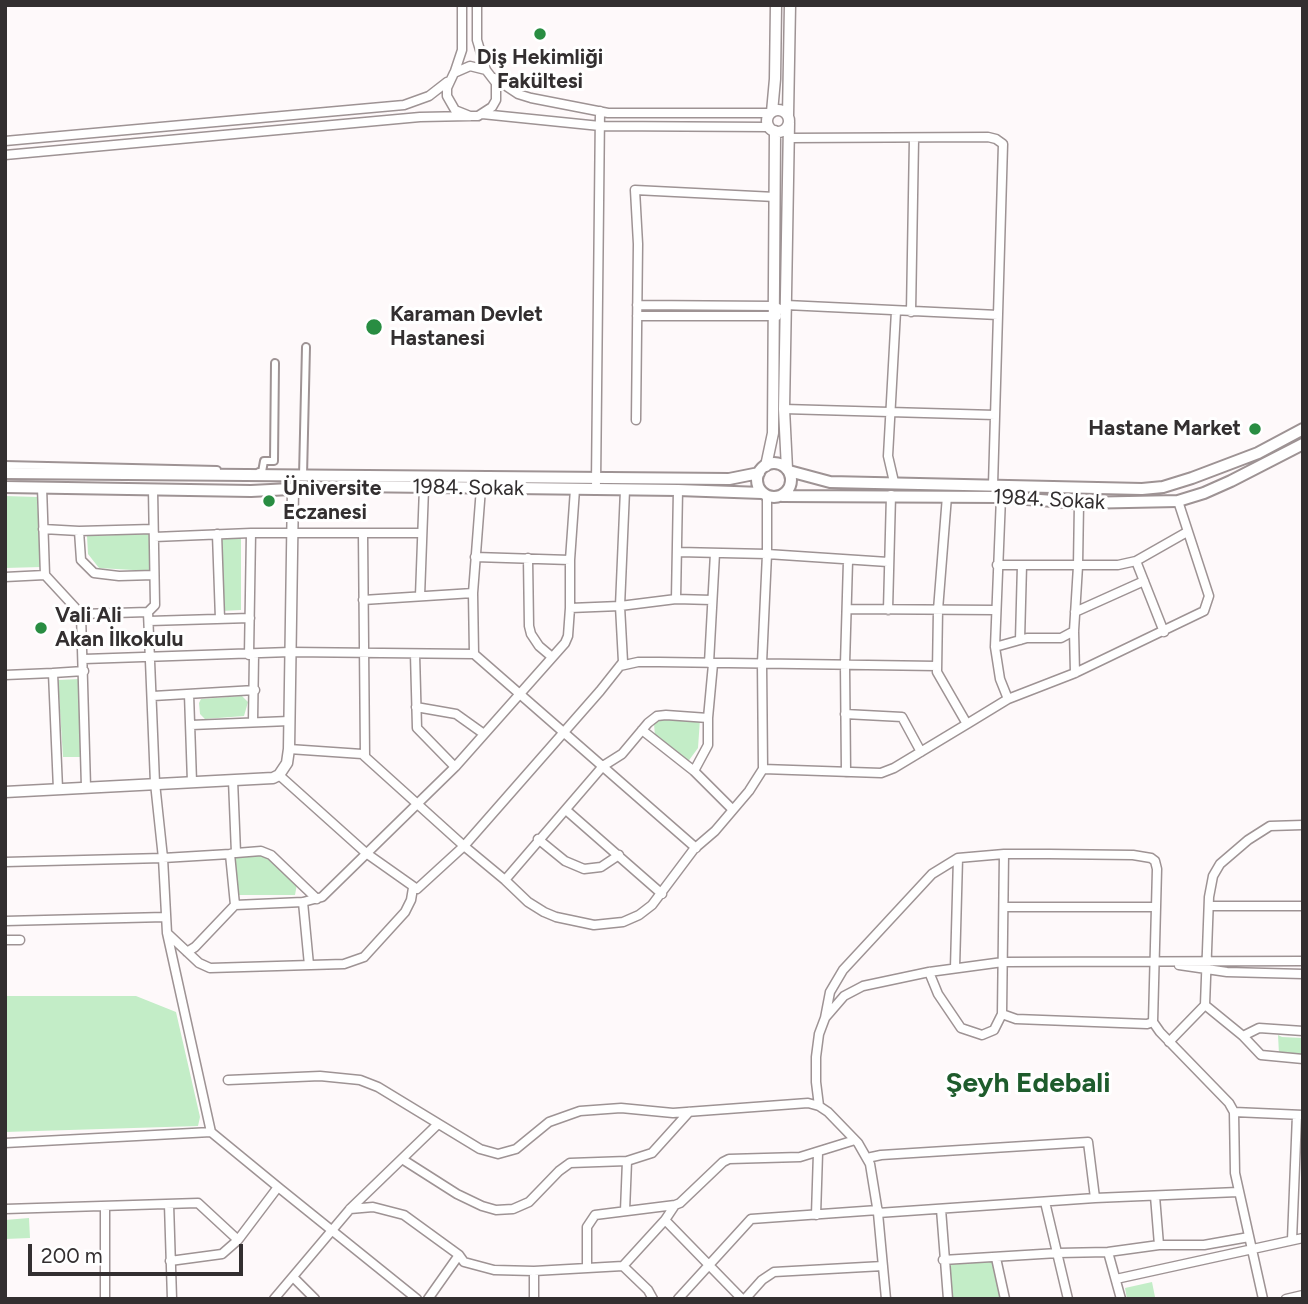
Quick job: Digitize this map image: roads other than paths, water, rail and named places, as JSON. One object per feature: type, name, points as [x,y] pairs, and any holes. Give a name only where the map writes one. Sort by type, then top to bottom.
[{"type":"main road","points":[[5,472],[596,484],[729,479],[779,464],[788,470],[830,482],[1153,488],[1192,478],[1258,453],[1303,429]]},
{"type":"main road","name":"1984. Sokak","points":[[782,496],[891,495],[1001,497],[1079,503],[1178,502],[1231,481],[1303,444]]},
{"type":"main road","points":[[763,469],[757,484],[765,494],[782,496],[790,488],[788,470]]},
{"type":"main road","name":"1984. Sokak","points":[[5,486],[153,489],[293,489],[350,486],[575,489],[596,484],[625,490],[765,494]]},
{"type":"main road","points":[[1153,488],[1153,502]]},
{"type":"street","points":[[462,5],[461,50],[447,96],[450,103],[462,114],[470,116]]},
{"type":"street","points":[[477,5],[477,40],[486,70]]},
{"type":"street","points":[[763,469],[773,433],[775,197],[772,129],[767,120],[771,113],[775,79],[776,5]]},
{"type":"street","points":[[788,470],[784,409],[790,5]]},
{"type":"street","points":[[5,141],[404,105],[429,96],[470,65],[486,70],[518,94],[600,111],[751,115],[780,110],[788,120]]},
{"type":"street","points":[[482,114],[492,107],[496,100],[494,78]]},
{"type":"street","points":[[596,484],[600,111]]},
{"type":"street","points":[[5,155],[420,117],[482,114],[600,126],[782,131],[788,120]]},
{"type":"street","points":[[789,138],[988,137],[1003,144],[993,485]]},
{"type":"street","points":[[911,312],[914,139]]},
{"type":"street","points":[[636,421],[635,190],[775,197]]},
{"type":"street","points":[[637,305],[774,312]]},
{"type":"street","points":[[637,316],[774,312],[786,308],[998,315]]},
{"type":"street","points":[[894,482],[889,464],[896,312]]},
{"type":"street","points":[[303,476],[306,347]]},
{"type":"street","points":[[5,465],[156,467],[262,472],[264,461],[274,461],[275,363]]},
{"type":"street","points":[[784,409],[995,415]]},
{"type":"street","points":[[42,486],[45,575],[81,614],[86,787]]},
{"type":"street","points":[[420,596],[424,488]]},
{"type":"street","points":[[474,654],[473,593],[481,488]]},
{"type":"street","points":[[153,489],[155,605],[148,616],[155,783],[163,858],[164,918],[211,1132],[417,1299]]},
{"type":"street","points":[[5,792],[273,778],[279,775],[288,763],[289,749],[293,489]]},
{"type":"street","points":[[187,952],[235,905],[303,902],[317,899],[327,893],[455,767],[565,643],[570,608],[575,489]]},
{"type":"street","points":[[279,775],[366,853],[417,889],[464,846],[620,666],[624,655],[620,606],[625,490]]},
{"type":"street","points":[[676,599],[678,490]]},
{"type":"street","points":[[289,749],[365,756],[528,902],[544,912],[594,925],[623,922],[639,915],[662,894],[696,848],[715,831],[749,791],[763,769],[762,663],[768,554],[765,494]]},
{"type":"street","points":[[888,610],[891,495]]},
{"type":"street","points":[[947,496],[938,610],[937,672],[967,724]]},
{"type":"street","points":[[1001,497],[995,647],[1000,680],[1008,699]]},
{"type":"street","points":[[763,769],[881,773],[894,768],[1008,699],[1075,673],[1205,611],[1209,596],[1178,502]]},
{"type":"street","points":[[1075,673],[1079,503]]},
{"type":"street","points":[[43,529],[216,534],[421,533]]},
{"type":"street","points":[[79,531],[81,560],[94,573],[119,576],[154,575]]},
{"type":"street","points":[[997,565],[1118,565],[1136,561],[1187,532]]},
{"type":"street","points":[[251,533],[250,618],[255,691],[253,722]]},
{"type":"street","points":[[216,534],[220,619]]},
{"type":"street","points":[[363,534],[365,756]]},
{"type":"street","points":[[678,552],[768,554],[888,562]]},
{"type":"street","points":[[694,771],[708,746],[715,553]]},
{"type":"street","points":[[475,557],[570,560]]},
{"type":"street","points":[[528,558],[529,626],[539,646],[552,657]]},
{"type":"street","points":[[846,772],[848,561]]},
{"type":"street","points":[[1136,561],[1164,632]]},
{"type":"street","points":[[1020,640],[1022,565]]},
{"type":"street","points":[[5,577],[45,575]]},
{"type":"street","points":[[1075,612],[1144,581]]},
{"type":"street","points":[[363,600],[473,593]]},
{"type":"street","points":[[570,608],[620,606],[676,599],[712,600]]},
{"type":"street","points":[[847,609],[995,610]]},
{"type":"street","points":[[81,614],[250,618]]},
{"type":"street","points":[[995,647],[1020,640],[1060,638],[1074,631]]},
{"type":"street","points":[[84,659],[290,652],[474,654],[696,848]]},
{"type":"street","points":[[415,654],[417,727],[455,767]]},
{"type":"street","points":[[620,666],[638,662],[937,666]]},
{"type":"street","points":[[5,675],[84,671]]},
{"type":"street","points":[[52,673],[58,789]]},
{"type":"street","points":[[153,696],[255,691]]},
{"type":"street","points":[[188,694],[192,782]]},
{"type":"street","points":[[416,707],[456,714],[484,734]]},
{"type":"street","points":[[845,714],[902,717],[921,752]]},
{"type":"street","points":[[505,880],[603,766],[622,754],[657,716],[708,718]]},
{"type":"street","points":[[191,725],[289,721]]},
{"type":"street","points":[[642,730],[694,771],[732,809]]},
{"type":"street","points":[[233,780],[235,905]]},
{"type":"street","points":[[566,810],[662,894]]},
{"type":"street","points":[[1170,1042],[1205,1005],[1209,906],[1213,876],[1220,864],[1248,840],[1270,826],[1303,825]]},
{"type":"street","points":[[538,839],[565,861],[584,869],[601,867],[619,855]]},
{"type":"street","points":[[5,862],[163,858],[261,851],[271,855],[317,899]]},
{"type":"street","points":[[929,972],[938,994],[961,1028],[988,1034],[994,1030],[1002,1014],[1004,854]]},
{"type":"street","points":[[819,1106],[816,1057],[830,992],[843,970],[932,874],[958,858],[1004,854],[1133,855],[1151,858],[1157,869],[1153,1022],[1229,1103],[1234,1112],[1238,1192],[1263,1299]]},
{"type":"street","points":[[955,968],[958,858]]},
{"type":"street","points":[[167,933],[199,963],[210,968],[344,964],[363,957],[409,905],[413,888]]},
{"type":"street","points":[[303,902],[309,965]]},
{"type":"street","points":[[1209,906],[1303,906]]},
{"type":"street","points":[[1004,907],[1156,908]]},
{"type":"street","points":[[5,921],[164,918]]},
{"type":"street","points":[[5,940],[20,940]]},
{"type":"street","points":[[825,1018],[836,1003],[851,991],[929,972],[1003,962],[1155,962],[1208,965],[1303,961]]},
{"type":"street","points":[[1208,965],[1227,972],[1303,974]]},
{"type":"street","points":[[1205,1005],[1261,1055],[1303,1059]]},
{"type":"street","points":[[1002,1014],[1016,1019],[1147,1024],[1153,1022]]},
{"type":"street","points":[[1242,1036],[1259,1028],[1303,1031]]},
{"type":"street","points":[[228,1080],[320,1076],[347,1078],[377,1087],[480,1149],[498,1154],[516,1149],[549,1122],[580,1111],[621,1108],[673,1113],[808,1103],[819,1106],[855,1140],[870,1164],[878,1212],[886,1299]]},
{"type":"street","points":[[401,1159],[457,1194],[496,1210],[513,1209],[529,1202],[570,1163],[627,1161],[652,1153],[689,1112]]},
{"type":"street","points":[[1234,1112],[1300,1115],[1299,1168],[1292,1240]]},
{"type":"street","points":[[274,1299],[350,1209],[438,1124]]},
{"type":"street","points":[[5,1143],[211,1132]]},
{"type":"street","points":[[587,1267],[587,1227],[596,1215],[680,1203],[710,1173],[729,1159],[800,1157],[855,1140]]},
{"type":"street","points":[[867,1158],[1088,1142],[1095,1198]]},
{"type":"street","points":[[816,1215],[818,1153]]},
{"type":"street","points":[[625,1211],[627,1161]]},
{"type":"street","points":[[170,1261],[222,1254],[238,1240],[278,1187]]},
{"type":"street","points":[[678,1299],[751,1219],[1238,1192]]},
{"type":"street","points":[[1155,1196],[1159,1245]]},
{"type":"street","points":[[1045,1202],[1068,1299]]},
{"type":"street","points":[[5,1209],[198,1203],[238,1240]]},
{"type":"street","points":[[169,1204],[172,1299]]},
{"type":"street","points":[[623,1266],[665,1220],[675,1205]]},
{"type":"street","points":[[104,1206],[105,1299]]},
{"type":"street","points":[[350,1209],[373,1207],[404,1214],[464,1262],[494,1270],[623,1266],[648,1290],[653,1299]]},
{"type":"street","points":[[941,1209],[948,1299]]},
{"type":"street","points":[[665,1220],[708,1266],[744,1299],[774,1272],[883,1266]]},
{"type":"street","points":[[943,1260],[1108,1252],[1159,1245],[1204,1245],[1249,1237]]},
{"type":"street","points":[[1116,1279],[1303,1238]]},
{"type":"street","points":[[1108,1252],[1121,1299]]},
{"type":"street","points":[[428,1299],[458,1255]]},
{"type":"street","points":[[996,1258],[1005,1299]]},
{"type":"street","points":[[534,1270],[534,1299]]},
{"type":"street","points":[[293,1277],[314,1299]]},
{"type":"street","points":[[1286,1299],[1303,1295]]},
{"type":"place","name":"Diş Hekimliği Fakültesi","points":[[540,34]]},
{"type":"place","name":"Karaman Devlet Hastanesi","points":[[374,327]]},
{"type":"place","name":"Hastane Market","points":[[1255,429]]},
{"type":"place","name":"Üniversite Eczanesi","points":[[269,501]]},
{"type":"place","name":"Vali Ali Akan İlkokulu","points":[[41,628]]},
{"type":"district","name":"Şeyh Edebali","points":[[1028,1084]]}]
